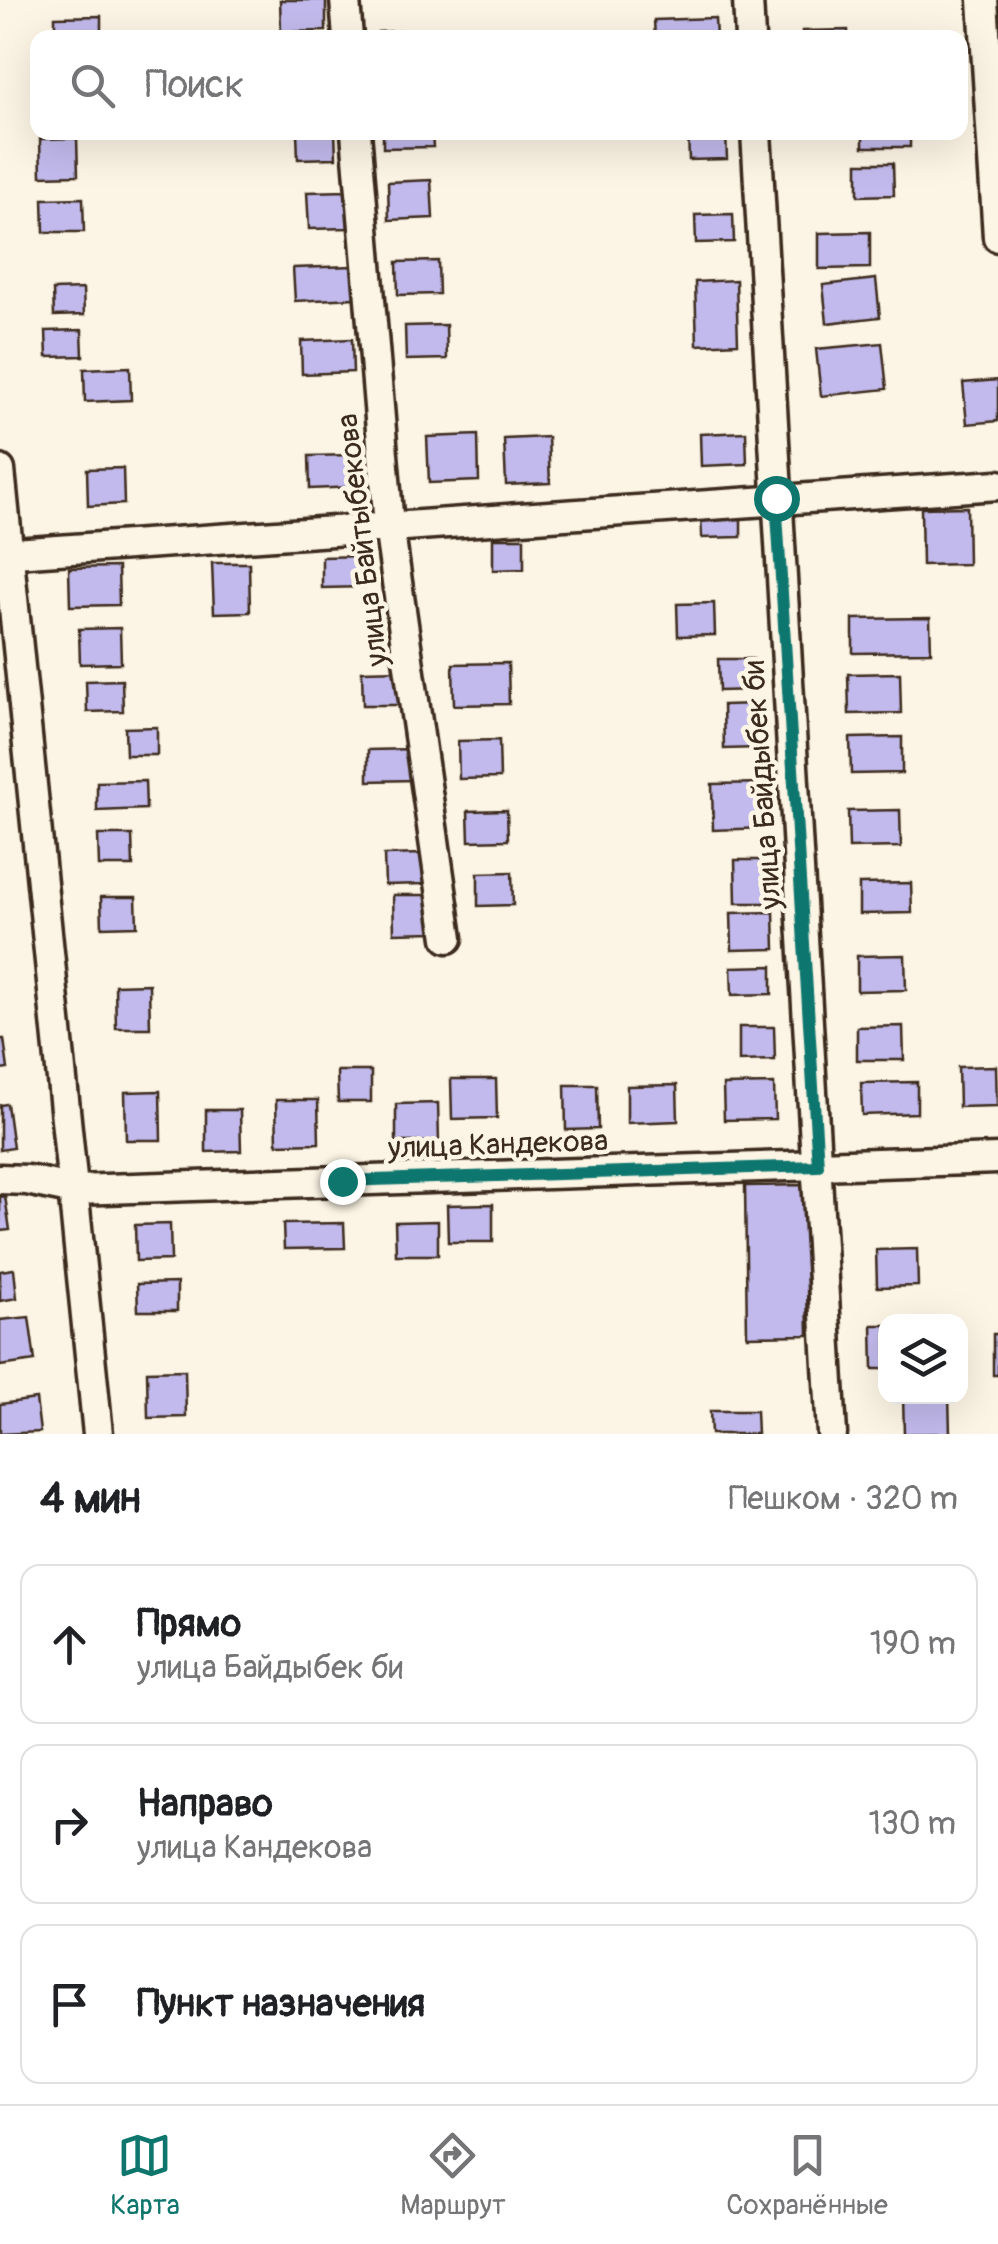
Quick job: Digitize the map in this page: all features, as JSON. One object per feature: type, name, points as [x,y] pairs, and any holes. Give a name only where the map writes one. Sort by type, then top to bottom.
[{"type":"street","points":[[345,0],[347,30]]},
{"type":"street","points":[[748,0],[750,30]]},
{"type":"street","points":[[983,0],[998,238]]},
{"type":"street","name":"улица Байтыбекова","points":[[357,140],[389,526],[448,938]]},
{"type":"street","name":"улица Байдыбек би","points":[[756,140],[832,1434]]},
{"type":"street","points":[[0,470],[4,554],[75,1190],[98,1434]]},
{"type":"street","points":[[4,554],[998,485]]},
{"type":"street","name":"улица Кандекова","points":[[0,1180],[26,1180],[75,1190],[998,1159]]},
{"type":"building","points":[[280,0],[326,0],[326,30],[281,30]]},
{"type":"building","points":[[101,16],[101,30],[55,30],[55,17]]},
{"type":"building","points":[[715,18],[716,30],[655,30],[654,20]]},
{"type":"building","points":[[40,140],[77,140],[78,175],[41,176]]},
{"type":"building","points":[[297,140],[335,140],[336,158],[298,159]]},
{"type":"building","points":[[383,140],[433,140],[433,147],[383,148]]},
{"type":"building","points":[[688,140],[726,140],[727,159],[689,160]]},
{"type":"building","points":[[863,140],[910,140],[910,147],[863,147]]},
{"type":"building","points":[[858,163],[893,163],[894,195],[858,196]]},
{"type":"building","points":[[431,180],[433,218],[389,220],[388,182]]},
{"type":"building","points":[[347,191],[349,228],[309,229],[307,192]]},
{"type":"building","points":[[83,198],[84,232],[44,232],[43,199]]},
{"type":"building","points":[[733,214],[734,242],[696,243],[695,215]]},
{"type":"building","points":[[870,232],[870,268],[819,269],[819,233]]},
{"type":"building","points":[[438,261],[439,294],[398,295],[397,262]]},
{"type":"building","points":[[354,266],[355,298],[295,301],[293,268]]},
{"type":"building","points":[[876,279],[880,317],[827,323],[823,285]]},
{"type":"building","points":[[736,280],[738,343],[697,345],[695,282]]},
{"type":"building","points":[[83,289],[84,315],[54,316],[53,290]]},
{"type":"building","points":[[446,325],[447,359],[406,360],[405,326]]},
{"type":"building","points":[[82,330],[83,356],[47,357],[46,331]]},
{"type":"building","points":[[352,339],[353,372],[302,374],[301,341]]},
{"type":"building","points":[[882,343],[887,389],[821,396],[816,349]]},
{"type":"building","points":[[130,367],[131,400],[85,402],[84,369]]},
{"type":"building","points":[[998,380],[998,421],[967,424],[963,383]]},
{"type":"building","points":[[746,432],[747,464],[701,466],[700,434]]},
{"type":"building","points":[[478,435],[479,481],[429,483],[427,437]]},
{"type":"building","points":[[548,437],[550,483],[506,485],[504,439]]},
{"type":"building","points":[[353,455],[354,487],[310,489],[309,456]]},
{"type":"building","points":[[123,468],[124,504],[88,506],[87,469]]},
{"type":"building","points":[[967,507],[968,564],[922,565],[921,508]]},
{"type":"building","points":[[741,516],[741,537],[702,538],[701,517]]},
{"type":"building","points":[[493,538],[524,538],[524,569],[493,570]]},
{"type":"building","points":[[364,556],[365,587],[322,588],[322,557]]},
{"type":"building","points":[[212,563],[249,563],[250,612],[214,613]]},
{"type":"building","points":[[118,567],[119,605],[70,606],[69,568]]},
{"type":"building","points":[[714,603],[715,635],[678,636],[677,604]]},
{"type":"building","points":[[930,618],[931,652],[853,653],[853,619]]},
{"type":"building","points":[[120,628],[121,663],[80,664],[79,629]]},
{"type":"building","points":[[718,659],[753,659],[754,690],[719,691]]},
{"type":"building","points":[[508,663],[509,704],[454,705],[453,664]]},
{"type":"building","points":[[402,670],[403,705],[363,705],[362,671]]},
{"type":"building","points":[[900,673],[901,713],[849,714],[848,674]]},
{"type":"building","points":[[122,680],[123,711],[87,712],[86,681]]},
{"type":"building","points":[[757,704],[758,748],[724,749],[723,705]]},
{"type":"building","points":[[157,727],[157,755],[126,755],[125,728]]},
{"type":"building","points":[[902,737],[902,773],[851,774],[850,738]]},
{"type":"building","points":[[499,740],[500,778],[459,779],[458,741]]},
{"type":"building","points":[[415,749],[415,780],[368,781],[368,750]]},
{"type":"building","points":[[145,781],[146,809],[97,811],[97,782]]},
{"type":"building","points":[[765,783],[765,828],[713,830],[712,784]]},
{"type":"building","points":[[507,810],[508,840],[469,841],[468,811]]},
{"type":"building","points":[[900,810],[901,847],[849,848],[848,811]]},
{"type":"building","points":[[98,835],[132,835],[133,866],[99,866]]},
{"type":"building","points":[[424,854],[424,884],[385,885],[384,855]]},
{"type":"building","points":[[735,860],[776,860],[776,903],[736,903]]},
{"type":"building","points":[[512,872],[513,905],[478,906],[478,873]]},
{"type":"building","points":[[911,883],[912,913],[859,914],[859,884]]},
{"type":"building","points":[[393,895],[433,895],[434,932],[394,933]]},
{"type":"building","points":[[101,897],[136,897],[137,926],[102,927]]},
{"type":"building","points":[[774,912],[775,949],[732,950],[731,913]]},
{"type":"building","points":[[905,955],[906,990],[857,991],[857,956]]},
{"type":"building","points":[[772,966],[772,994],[732,995],[731,967]]},
{"type":"building","points":[[149,984],[150,1028],[116,1028],[115,985]]},
{"type":"building","points":[[903,1026],[904,1060],[857,1060],[857,1027]]},
{"type":"building","points":[[739,1027],[774,1027],[775,1060],[739,1061]]},
{"type":"building","points":[[0,1039],[4,1039],[8,1069],[0,1070]]},
{"type":"building","points":[[996,1066],[997,1106],[959,1107],[958,1067]]},
{"type":"building","points":[[337,1071],[371,1071],[371,1102],[338,1102]]},
{"type":"building","points":[[451,1079],[496,1079],[497,1118],[452,1119]]},
{"type":"building","points":[[917,1082],[917,1113],[862,1115],[861,1083]]},
{"type":"building","points":[[774,1084],[775,1119],[724,1120],[723,1085]]},
{"type":"building","points":[[565,1085],[597,1085],[598,1129],[566,1130]]},
{"type":"building","points":[[677,1085],[678,1121],[627,1123],[627,1086]]},
{"type":"building","points":[[160,1091],[161,1140],[126,1140],[125,1092]]},
{"type":"building","points":[[276,1100],[318,1100],[319,1143],[277,1144]]},
{"type":"building","points":[[438,1103],[439,1142],[396,1142],[396,1104]]},
{"type":"building","points":[[7,1104],[13,1148],[0,1150],[0,1105]]},
{"type":"building","points":[[206,1110],[240,1110],[241,1151],[206,1152]]},
{"type":"building","points":[[805,1185],[808,1335],[747,1336],[745,1186]]},
{"type":"building","points":[[5,1196],[10,1230],[0,1231],[0,1197]]},
{"type":"building","points":[[493,1204],[493,1242],[448,1242],[447,1205]]},
{"type":"building","points":[[438,1221],[438,1255],[396,1255],[395,1222]]},
{"type":"building","points":[[344,1223],[345,1248],[284,1249],[283,1224]]},
{"type":"building","points":[[170,1224],[171,1260],[136,1261],[135,1225]]},
{"type":"building","points":[[917,1249],[918,1286],[877,1287],[876,1250]]},
{"type":"building","points":[[14,1269],[17,1298],[0,1301],[0,1271]]},
{"type":"building","points":[[177,1283],[177,1311],[138,1311],[137,1284]]},
{"type":"building","points":[[29,1317],[35,1361],[0,1366],[0,1320]]},
{"type":"building","points":[[872,1325],[878,1325],[878,1369],[873,1369]]},
{"type":"building","points":[[993,1334],[998,1334],[998,1375],[993,1375]]},
{"type":"building","points":[[185,1370],[186,1417],[148,1418],[147,1371]]},
{"type":"building","points":[[36,1399],[40,1432],[0,1434],[0,1404]]},
{"type":"building","points":[[903,1404],[949,1404],[950,1433],[904,1434]]},
{"type":"building","points":[[710,1411],[756,1411],[757,1434],[711,1434]]},
{"type":"route","points":[[342,1181],[818,1166],[776,498]]}]
